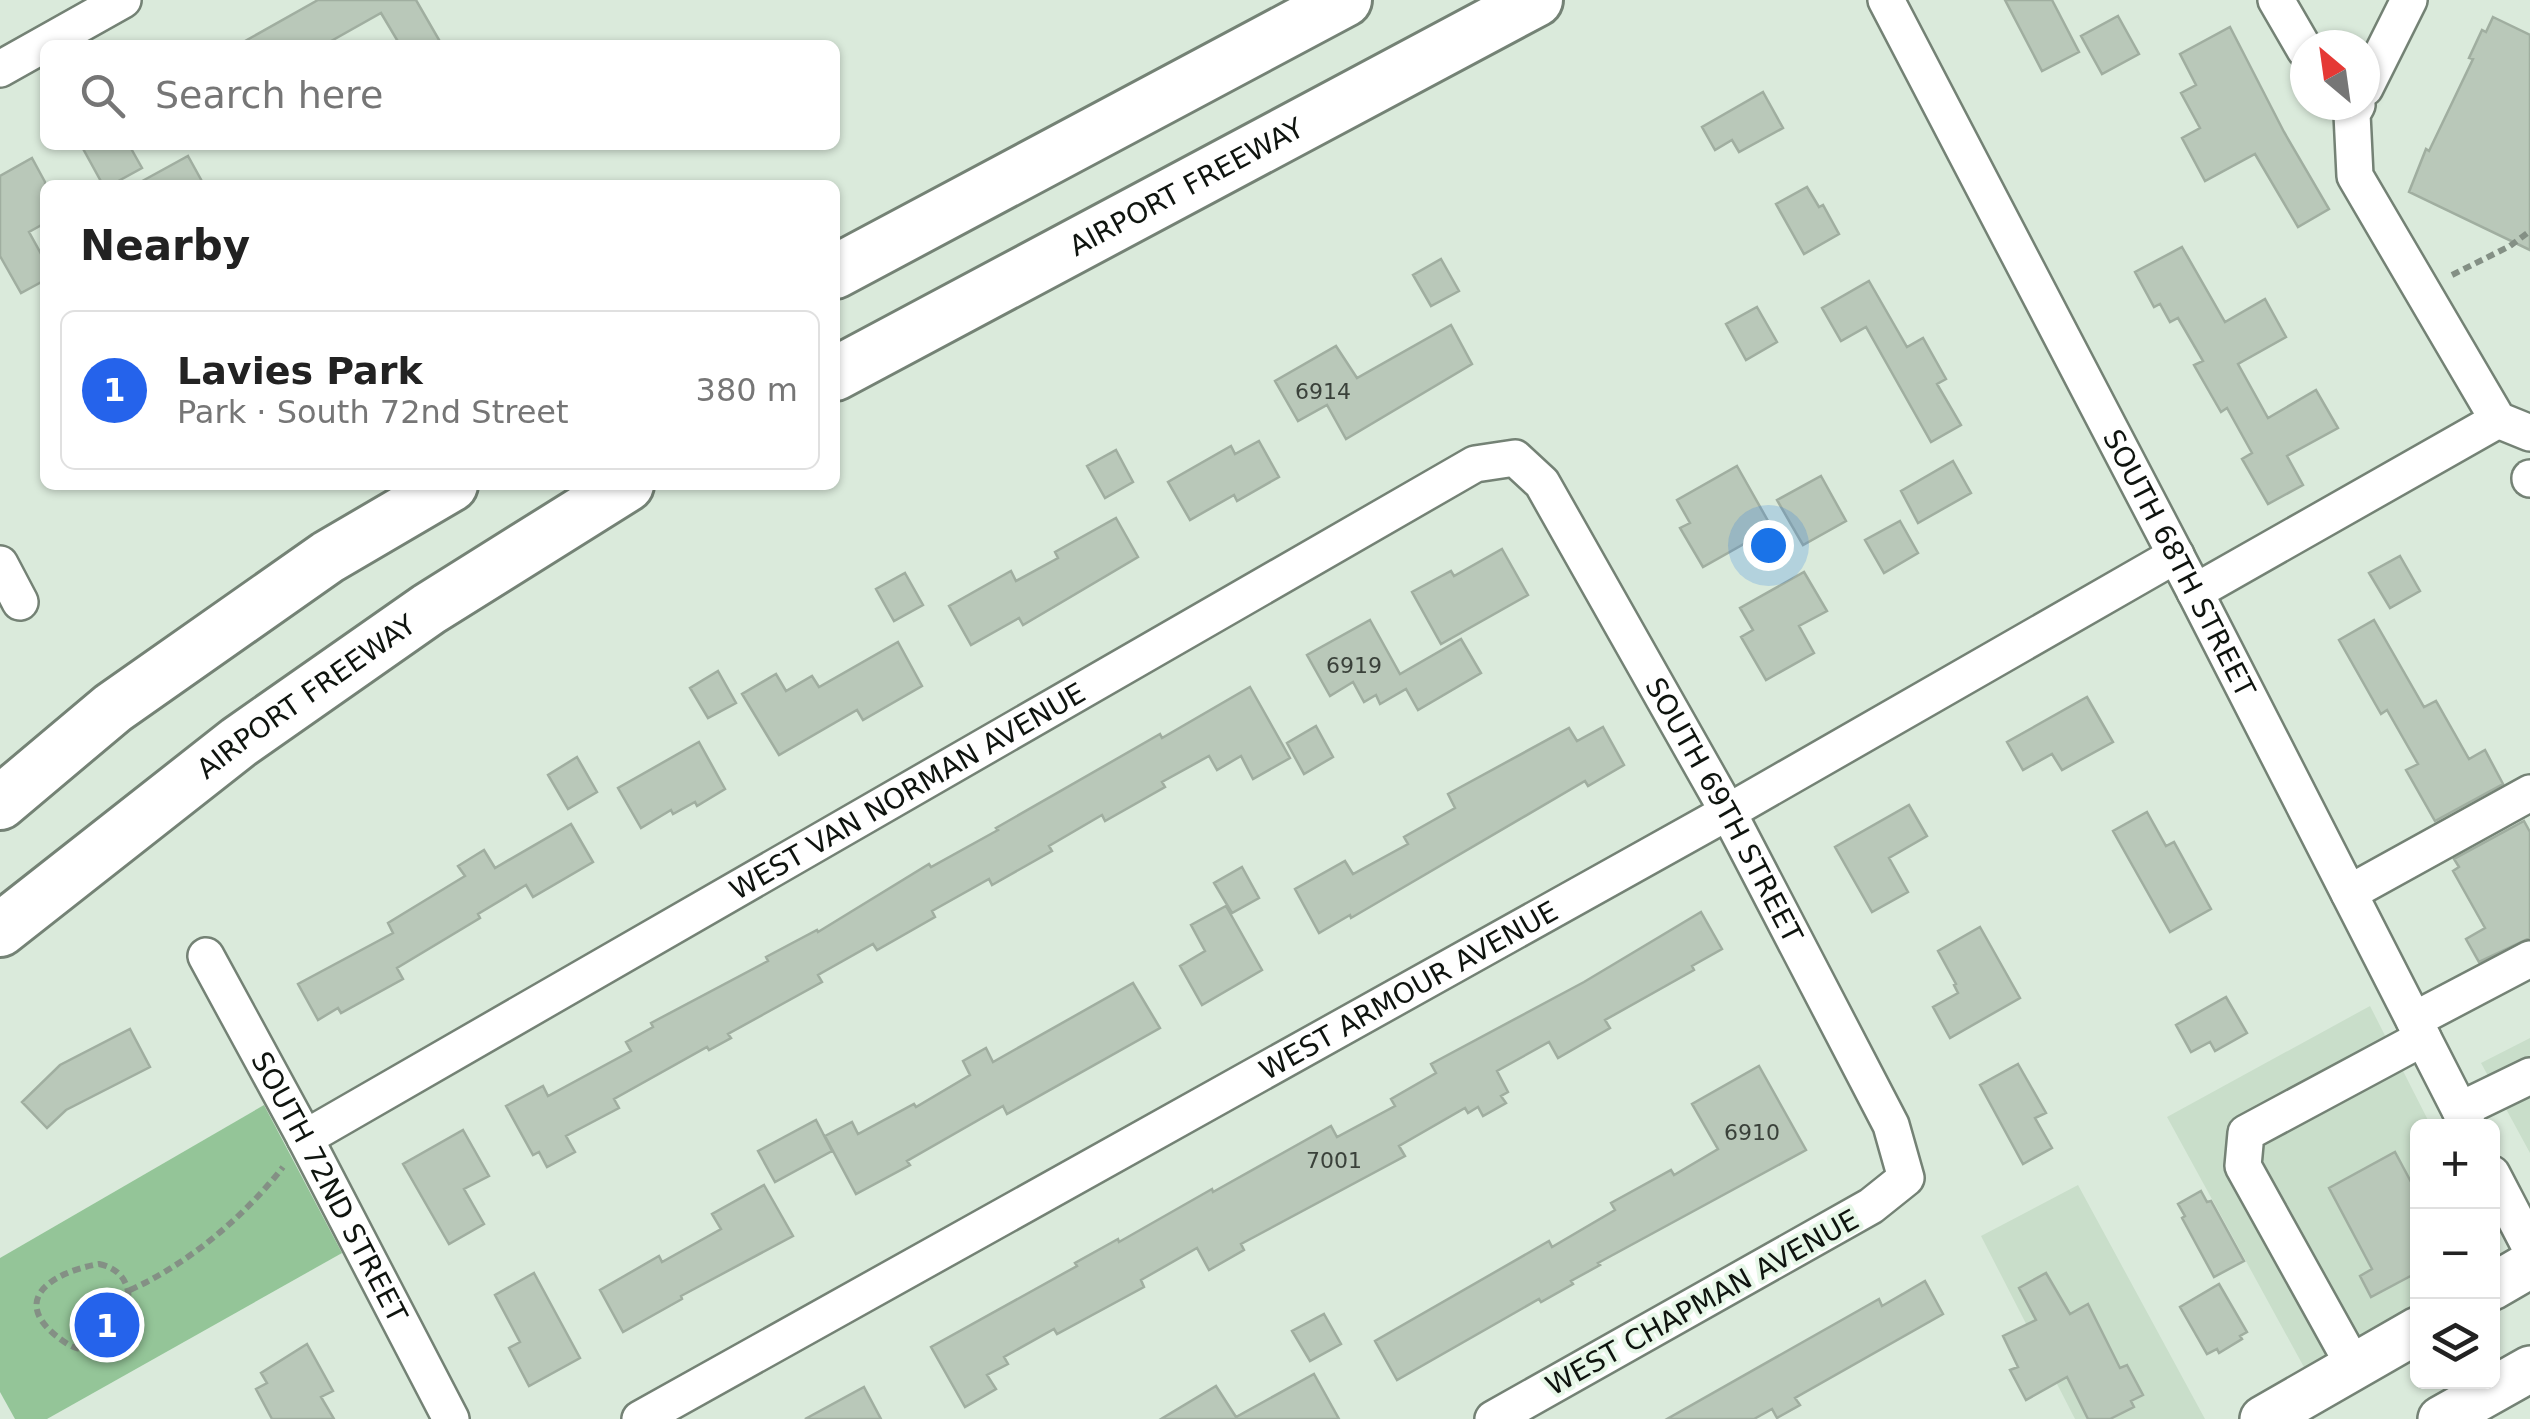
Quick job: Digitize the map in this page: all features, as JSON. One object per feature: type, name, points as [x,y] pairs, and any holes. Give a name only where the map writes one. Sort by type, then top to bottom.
[{"type":"highway","points":[[840,269],[1345,0]]},
{"type":"highway","name":"AIRPORT FREEWAY","points":[[840,371],[1536,0]]},
{"type":"highway","points":[[0,804],[113,708],[328,557],[442,490]]},
{"type":"highway","name":"AIRPORT FREEWAY","points":[[0,930],[271,720],[429,608],[619,490]]},
{"type":"main road","points":[[2500,1282],[2530,1265]]},
{"type":"main road","points":[[2287,1413],[2354,1366],[2410,1334]]},
{"type":"main road","points":[[2441,1419],[2530,1369]]},
{"type":"street","points":[[52,40],[123,0]]},
{"type":"street","name":"SOUTH 68TH STREET","points":[[1886,0],[2196,592],[2464,1118]]},
{"type":"street","points":[[2276,0],[2293,30]]},
{"type":"street","points":[[2380,55],[2409,0]]},
{"type":"street","points":[[0,69],[40,47]]},
{"type":"street","points":[[2196,592],[2514,426],[2355,176],[2355,120]]},
{"type":"street","name":"SOUTH 69TH STREET","points":[[1515,458],[1542,482],[1728,812],[1890,1125],[1906,1178]]},
{"type":"street","name":"WEST VAN NORMAN AVENUE","points":[[305,1138],[1475,464],[1515,458]]},
{"type":"street","name":"WEST ARMOUR AVENUE","points":[[640,1419],[1728,812],[2176,556]]},
{"type":"street","points":[[0,564],[20,602]]},
{"type":"street","points":[[2349,894],[2530,793]]},
{"type":"street","name":"SOUTH 72ND STREET","points":[[206,956],[452,1419]]},
{"type":"street","points":[[2354,1366],[2243,1166],[2246,1133],[2530,960]]},
{"type":"street","points":[[2464,1118],[2530,1076]]},
{"type":"street","name":"WEST CHAPMAN AVENUE","points":[[1494,1419],[1871,1206],[1906,1178]]},
{"type":"street","points":[[2500,1190],[2530,1248]]},
{"type":"path","points":[[2452,275],[2510,246],[2530,231]]},
{"type":"path","points":[[130,1290],[180,1262],[228,1224],[305,1138]]},
{"type":"path","points":[[99,1264],[118,1272],[130,1290],[129,1305],[118,1332],[111,1341],[91,1351],[78,1350],[50,1330],[35,1304],[37,1294],[53,1280],[99,1264]]},
{"type":"shaded area","points":[[2370,1006],[2427,1119],[2410,1119],[2410,1308],[2305,1369],[2167,1117]]},
{"type":"shaded area","points":[[2530,1038],[2530,1153],[2481,1063]]},
{"type":"shaded area","points":[[2078,1185],[2205,1419],[2075,1419],[1981,1236]]},
{"type":"green space","points":[[264,1105],[342,1253],[47,1419],[15,1419],[0,1392],[0,1258]]},
{"type":"building","points":[[318,0],[416,0],[439,40],[397,40],[381,13],[333,40],[247,40]]},
{"type":"building","points":[[2005,0],[2052,0],[2079,52],[2042,71]]},
{"type":"building","points":[[2118,16],[2139,54],[2102,74],[2081,36]]},
{"type":"building","points":[[2493,17],[2530,35],[2530,250],[2409,192],[2426,149],[2429,151],[2473,59],[2469,58],[2482,30],[2486,32]]},
{"type":"building","points":[[2230,27],[2329,209],[2298,227],[2255,154],[2205,181],[2182,138],[2200,128],[2181,93],[2196,85],[2180,54]]},
{"type":"building","points":[[1763,92],[1783,128],[1739,152],[1732,140],[1715,150],[1702,127]]},
{"type":"building","points":[[84,150],[132,150],[142,168],[120,180],[100,180]]},
{"type":"building","points":[[188,156],[201,180],[144,180]]},
{"type":"building","points":[[32,158],[44,180],[40,180],[40,226],[29,232],[40,252],[40,283],[21,293],[0,256],[0,176]]},
{"type":"building","points":[[1807,187],[1819,207],[1823,205],[1839,234],[1804,254],[1776,204]]},
{"type":"building","points":[[2182,247],[2225,322],[2265,299],[2286,337],[2238,364],[2268,418],[2316,390],[2338,428],[2287,456],[2303,485],[2268,504],[2242,459],[2252,453],[2227,408],[2221,412],[2194,365],[2203,361],[2178,318],[2170,322],[2160,304],[2154,307],[2135,272]]},
{"type":"building","points":[[1441,259],[1459,291],[1431,306],[1413,275]]},
{"type":"building","points":[[1869,281],[1907,347],[1923,338],[1946,379],[1937,384],[1961,425],[1931,442],[1866,327],[1841,341],[1822,308]]},
{"type":"building","points":[[1757,307],[1777,342],[1746,360],[1726,324]]},
{"type":"building","points":[[1451,325],[1472,364],[1346,439],[1327,405],[1298,421],[1275,381],[1336,346],[1357,378]]},
{"type":"building","points":[[1259,441],[1279,477],[1237,501],[1234,495],[1190,520],[1168,482],[1231,446],[1235,454]]},
{"type":"building","points":[[1116,450],[1133,482],[1105,498],[1087,466]]},
{"type":"building","points":[[1953,461],[1971,493],[1918,523],[1901,491]]},
{"type":"building","points":[[1737,466],[1772,528],[1703,567],[1680,528],[1690,523],[1677,500]]},
{"type":"building","points":[[1821,476],[1846,521],[1803,545],[1777,500]]},
{"type":"building","points":[[1116,518],[1138,557],[1023,625],[1019,618],[971,645],[949,606],[1011,571],[1016,581],[1058,558],[1055,552]]},
{"type":"building","points":[[1900,521],[1918,553],[1884,573],[1865,540]]},
{"type":"building","points":[[1502,549],[1528,595],[1441,644],[1412,592],[1451,571],[1454,576]]},
{"type":"building","points":[[2400,556],[2420,591],[2390,608],[2369,573]]},
{"type":"building","points":[[1804,572],[1827,611],[1799,626],[1814,653],[1766,680],[1741,637],[1753,630],[1740,608]]},
{"type":"building","points":[[905,573],[923,605],[894,621],[876,589]]},
{"type":"building","points":[[1370,620],[1400,674],[1461,639],[1481,673],[1418,710],[1406,689],[1380,704],[1376,695],[1364,702],[1353,682],[1330,696],[1307,655]]},
{"type":"building","points":[[2374,620],[2424,707],[2436,701],[2469,759],[2485,750],[2503,784],[2435,821],[2406,770],[2418,764],[2387,710],[2381,714],[2339,640]]},
{"type":"building","points":[[898,642],[922,686],[863,720],[857,710],[779,755],[742,694],[776,674],[786,691],[812,676],[819,687]]},
{"type":"building","points":[[718,671],[736,703],[708,718],[690,688]]},
{"type":"building","points":[[1250,687],[1290,758],[1253,779],[1241,756],[1217,770],[1209,756],[1105,821],[1102,815],[1049,846],[1052,851],[992,885],[989,879],[932,911],[935,917],[877,950],[873,944],[818,975],[822,982],[728,1034],[731,1038],[709,1050],[707,1047],[614,1099],[619,1108],[566,1136],[575,1152],[547,1167],[539,1152],[533,1155],[506,1106],[543,1086],[548,1096],[631,1051],[626,1042],[653,1027],[651,1023],[768,961],[766,957],[818,932],[929,864],[931,867],[1160,734],[1162,738]]},
{"type":"building","points":[[2087,697],[2113,742],[2062,770],[2052,754],[2023,770],[2007,742]]},
{"type":"building","points":[[1316,726],[1333,757],[1304,774],[1287,743]]},
{"type":"building","points":[[1603,727],[1624,765],[1588,786],[1585,781],[1319,933],[1295,889],[1345,861],[1353,874],[1408,844],[1404,837],[1455,808],[1448,794],[1569,728],[1577,741]]},
{"type":"building","points":[[699,742],[725,789],[697,806],[695,802],[673,814],[671,810],[641,828],[618,788]]},
{"type":"building","points":[[577,757],[597,792],[568,809],[548,775]]},
{"type":"building","points":[[1909,805],[1927,836],[1889,858],[1908,892],[1872,912],[1835,847]]},
{"type":"building","points":[[2147,812],[2166,846],[2174,842],[2211,909],[2170,932],[2113,831]]},
{"type":"building","points":[[2524,821],[2530,832],[2530,938],[2479,962],[2466,939],[2485,928],[2453,871],[2459,867],[2454,859]]},
{"type":"building","points":[[571,824],[593,862],[533,897],[526,885],[397,968],[403,979],[341,1013],[338,1008],[318,1020],[298,984],[393,933],[388,923],[465,876],[458,866],[484,850],[495,868]]},
{"type":"building","points":[[1242,867],[1259,898],[1232,913],[1214,883]]},
{"type":"building","points":[[1226,906],[1262,970],[1202,1005],[1180,966],[1205,951],[1191,925]]},
{"type":"building","points":[[1701,912],[1722,949],[1692,966],[1694,970],[1605,1020],[1610,1028],[1558,1058],[1549,1042],[1497,1071],[1508,1092],[1501,1096],[1506,1103],[1483,1116],[1478,1107],[1468,1113],[1465,1108],[1399,1146],[1405,1156],[1241,1244],[1244,1250],[1209,1270],[1197,1248],[1141,1280],[1144,1287],[1057,1334],[1054,1329],[1004,1357],[1008,1364],[987,1375],[996,1389],[965,1407],[931,1347],[1118,1239],[1119,1242],[1331,1126],[1337,1137],[1395,1106],[1391,1099],[1436,1073],[1431,1064],[1584,982]]},
{"type":"building","points":[[1980,927],[2020,998],[1950,1038],[1933,1007],[1958,993],[1938,951]]},
{"type":"building","points":[[1133,983],[1160,1028],[1007,1114],[1003,1106],[856,1194],[825,1136],[852,1122],[858,1134],[914,1104],[916,1107],[970,1075],[963,1061],[986,1048],[993,1062]]},
{"type":"building","points":[[2226,997],[2247,1033],[2215,1051],[2210,1042],[2191,1052],[2176,1025]]},
{"type":"building","points":[[130,1029],[150,1067],[66,1110],[47,1128],[22,1102],[60,1065]]},
{"type":"building","points":[[2018,1064],[2046,1113],[2035,1118],[2052,1148],[2023,1164],[1980,1085]]},
{"type":"building","points":[[1759,1066],[1806,1150],[1598,1263],[1571,1281],[1573,1284],[1541,1302],[1539,1299],[1397,1380],[1375,1341],[1549,1241],[1552,1247],[1615,1210],[1611,1203],[1671,1170],[1674,1175],[1718,1149],[1692,1104]]},
{"type":"building","points":[[816,1120],[832,1151],[775,1182],[758,1151]]},
{"type":"building","points":[[463,1130],[489,1176],[464,1189],[484,1224],[449,1244],[403,1164]]},
{"type":"building","points":[[2395,1152],[2410,1180],[2410,1276],[2371,1297],[2360,1276],[2372,1269],[2329,1188]]},
{"type":"building","points":[[764,1185],[793,1236],[623,1332],[600,1290],[659,1256],[662,1262],[721,1229],[712,1214]]},
{"type":"building","points":[[2201,1191],[2207,1202],[2211,1201],[2244,1261],[2214,1277],[2178,1204]]},
{"type":"building","points":[[534,1273],[580,1358],[529,1386],[509,1348],[520,1342],[495,1295]]},
{"type":"building","points":[[2046,1273],[2070,1314],[2088,1304],[2120,1368],[2127,1365],[2143,1395],[2131,1401],[2134,1407],[2110,1419],[2088,1419],[2067,1377],[2026,1400],[2010,1370],[2018,1367],[2003,1336],[2036,1320],[2019,1288]]},
{"type":"building","points":[[1925,1281],[1943,1314],[1795,1398],[1800,1405],[1777,1418],[1772,1409],[1754,1419],[1667,1419],[1879,1299],[1882,1306]]},
{"type":"building","points":[[2219,1284],[2247,1332],[2219,1353],[2217,1349],[2207,1354],[2180,1307]]},
{"type":"building","points":[[1324,1314],[1341,1344],[1310,1361],[1292,1331]]},
{"type":"building","points":[[307,1344],[333,1391],[321,1397],[334,1419],[272,1419],[256,1389],[267,1383],[261,1373]]},
{"type":"building","points":[[1314,1374],[1339,1419],[1161,1419],[1216,1386],[1236,1417]]},
{"type":"building","points":[[864,1387],[881,1419],[805,1419]]},
{"type":"place","name":"Lavies Park","points":[[107,1325]]}]
